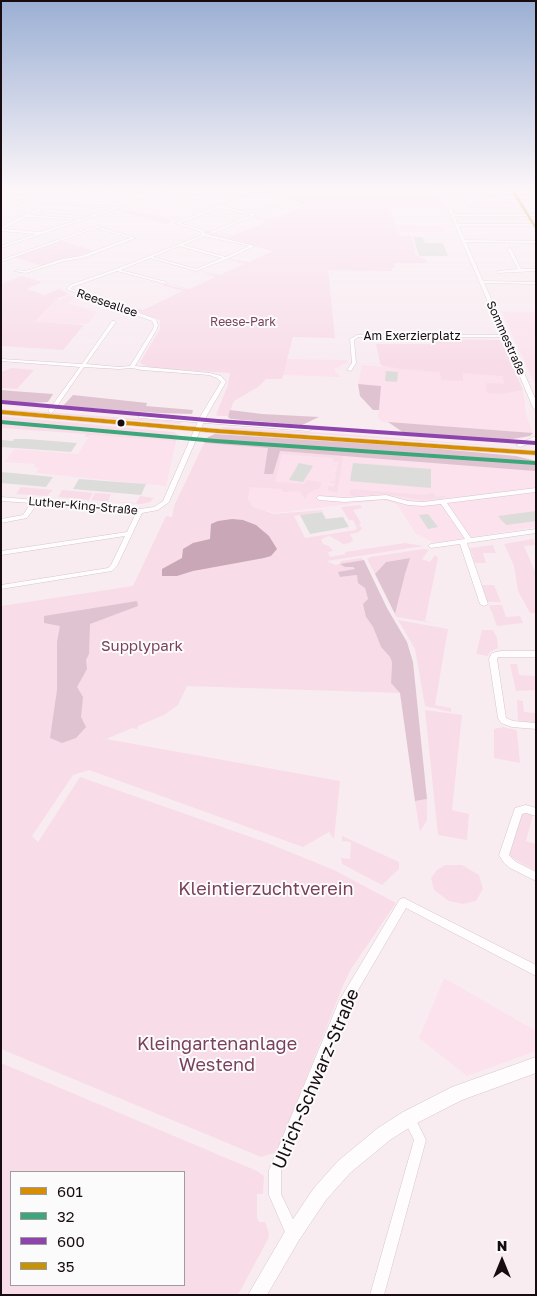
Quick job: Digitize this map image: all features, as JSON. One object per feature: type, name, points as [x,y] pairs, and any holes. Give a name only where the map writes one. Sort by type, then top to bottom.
[{"type":"main road","name":"Sommestraße","points":[[532,398],[536,408]]},
{"type":"main road","points":[[1,407],[52,410],[199,426]]},
{"type":"main road","points":[[1,412],[520,448],[536,446]]},
{"type":"main road","points":[[520,448],[536,438]]},
{"type":"main road","points":[[520,448],[536,453]]},
{"type":"main road","points":[[520,448],[536,457]]},
{"type":"main road","points":[[257,1295],[293,1234],[320,1194],[344,1167],[384,1134],[409,1118],[458,1093],[536,1065]]},
{"type":"street","points":[[1,261],[33,249]]},
{"type":"street","points":[[16,271],[26,272],[103,249]]},
{"type":"street","name":"Reeseallee","points":[[132,367],[155,329],[156,324],[154,320],[68,289],[71,286],[168,249]]},
{"type":"street","points":[[195,249],[226,258]]},
{"type":"street","points":[[149,257],[196,270],[245,249]]},
{"type":"street","name":"Sommestraße","points":[[467,249],[532,398]]},
{"type":"street","points":[[509,249],[520,270]]},
{"type":"street","points":[[115,270],[165,283]]},
{"type":"street","points":[[498,272],[536,270]]},
{"type":"street","points":[[482,282],[536,283]]},
{"type":"street","points":[[52,410],[114,322]]},
{"type":"street","name":"Am Exerzierplatz","points":[[349,370],[354,363],[352,339],[357,336],[506,336]]},
{"type":"street","points":[[1,360],[132,367],[210,374],[219,377],[223,379],[224,384],[199,426]]},
{"type":"street","name":"Luther-King-Straße","points":[[1,499],[140,511],[156,509],[166,502],[199,426]]},
{"type":"street","points":[[320,498],[345,500],[378,497],[416,504],[536,490]]},
{"type":"street","points":[[1,521],[25,517],[35,502]]},
{"type":"street","points":[[443,502],[467,542],[484,604]]},
{"type":"street","points":[[1,587],[104,572],[114,566],[140,511]]},
{"type":"street","points":[[431,546],[536,531]]},
{"type":"street","points":[[1,553],[128,534]]},
{"type":"street","points":[[536,654],[501,654],[495,655],[493,659],[502,718],[504,721],[512,724],[536,726]]},
{"type":"street","points":[[536,812],[526,808],[518,811],[504,855],[513,865],[536,877]]},
{"type":"street","name":"Ulrich-Schwarz-Straße","points":[[293,1234],[275,1195],[276,1170],[343,1004],[404,902],[536,971]]},
{"type":"street","points":[[378,1295],[420,1140],[409,1118]]},
{"type":"shaded area","points":[[68,295],[75,297],[68,303],[97,312],[88,324],[35,323],[56,299],[59,300]]},
{"type":"shaded area","points":[[502,312],[536,312],[536,386],[525,363]]},
{"type":"shaded area","points":[[286,359],[348,360],[348,362],[335,369],[335,372],[341,377],[282,375]]},
{"type":"shaded area","points":[[362,365],[516,376],[523,391],[526,414],[533,433],[382,422],[378,418],[381,386],[358,384]]},
{"type":"shaded area","points":[[358,384],[381,386],[379,410],[373,410],[360,396]]},
{"type":"shaded area","points":[[1,390],[53,394],[48,402],[1,401]]},
{"type":"shaded area","points":[[73,395],[147,403],[146,406],[193,410],[192,414],[158,413],[63,406]]},
{"type":"shaded area","points":[[230,410],[319,417],[302,425],[231,419],[228,417]]},
{"type":"shaded area","points":[[388,422],[533,433],[530,436],[507,440],[404,433]]},
{"type":"shaded area","points":[[215,434],[418,447],[516,456],[536,461],[536,473],[535,471],[280,451],[273,474],[264,474],[268,448],[204,443],[208,437]]},
{"type":"shaded area","points":[[90,435],[176,441],[166,486],[36,473],[39,468],[34,467],[35,464],[5,462],[14,449],[78,454]]},
{"type":"shaded area","points":[[279,451],[536,469],[536,527],[435,543],[416,534],[397,504],[383,500],[276,513],[264,511],[253,507],[248,499],[250,487]]},
{"type":"shaded area","points":[[232,519],[243,520],[256,525],[269,536],[277,549],[271,556],[264,558],[193,571],[177,576],[162,576],[162,569],[182,558],[183,549],[193,543],[210,539],[211,524]]},
{"type":"shaded area","points":[[410,558],[395,614],[375,574],[386,562]]},
{"type":"shaded area","points":[[364,560],[387,608],[407,642],[413,662],[427,799],[415,801],[400,693],[391,683],[392,662],[390,657],[381,647],[373,627],[366,617],[363,604],[368,599],[365,588],[358,583],[357,575],[340,577],[338,572],[355,569],[340,564]]},
{"type":"shaded area","points":[[137,601],[138,606],[90,624],[89,654],[86,660],[87,669],[77,687],[83,697],[81,717],[86,727],[76,738],[62,743],[50,738],[57,690],[57,642],[60,626],[44,623],[44,616]]},
{"type":"shaded area","points":[[444,978],[536,1031],[536,1051],[467,1076],[419,1038]]},
{"type":"green space","points":[[36,249],[95,251],[43,266],[14,257]]},
{"type":"green space","name":"Reese-Park","points":[[267,249],[415,249],[414,252],[418,257],[426,260],[427,263],[394,263],[395,268],[392,268],[392,271],[328,270],[335,338],[293,337],[282,379],[266,379],[258,387],[234,401],[228,416],[218,416],[216,415],[228,385],[230,373],[152,368],[141,364],[140,362],[160,329],[160,320],[118,304],[121,303],[143,310],[183,291],[162,285],[165,284],[187,290],[167,282],[189,289],[215,277],[198,272],[216,276],[200,270],[220,275],[244,264],[226,259],[228,258],[247,263],[230,258],[249,262],[273,251]]},
{"type":"green space","points":[[22,276],[42,282],[27,289],[44,295],[59,289],[69,294],[56,299],[35,322],[84,325],[63,350],[1,346],[1,284]]},
{"type":"green space","points":[[431,339],[501,340],[523,390],[502,394],[487,393],[486,383],[504,384],[503,376],[463,373],[463,381],[441,380],[440,372],[402,369],[380,364],[376,344],[432,344]]},
{"type":"green space","points":[[12,368],[34,370],[17,389],[1,388],[1,372]]},
{"type":"green space","points":[[1,410],[18,410],[181,422],[180,424]]},
{"type":"green space","points":[[1,416],[174,432],[178,435],[174,445],[174,441],[90,435],[85,437],[86,434],[1,428]]},
{"type":"green space","points":[[223,427],[343,434],[536,449],[222,429]]},
{"type":"green space","points":[[204,443],[269,448],[264,474],[273,474],[279,451],[343,456],[337,493],[328,490],[328,486],[334,487],[335,483],[329,482],[335,481],[336,474],[331,474],[336,473],[338,466],[332,464],[338,465],[338,462],[333,462],[333,458],[282,454],[275,482],[305,484],[307,480],[321,482],[320,488],[308,493],[305,499],[300,491],[283,492],[282,489],[250,487],[248,499],[253,507],[274,514],[323,510],[294,516],[305,538],[355,530],[357,528],[353,520],[349,520],[341,507],[360,505],[362,508],[353,510],[361,523],[359,524],[362,529],[357,533],[350,534],[353,540],[350,543],[343,544],[330,536],[321,540],[323,544],[329,546],[333,551],[328,552],[330,557],[346,554],[345,552],[405,543],[423,546],[327,561],[335,565],[340,564],[341,561],[361,558],[364,560],[341,564],[355,569],[347,571],[340,577],[357,575],[365,588],[368,599],[366,617],[373,627],[381,647],[390,657],[392,662],[391,683],[400,693],[187,686],[178,705],[164,715],[138,726],[137,729],[132,728],[106,739],[340,781],[334,839],[329,832],[303,847],[89,770],[73,775],[32,836],[38,842],[80,777],[265,842],[334,870],[396,903],[351,969],[344,983],[277,1152],[261,1157],[1,1049],[1,606],[133,586],[166,516],[172,517],[174,506]]},
{"type":"green space","points":[[21,487],[53,490],[47,496],[16,494]]},
{"type":"green space","points":[[351,489],[423,495],[433,493],[436,497],[446,496],[444,498],[423,500],[384,494],[353,496],[350,495]]},
{"type":"green space","points":[[62,490],[93,493],[89,500],[58,497]]},
{"type":"green space","points":[[95,493],[111,494],[108,501],[136,503],[140,496],[154,498],[150,502],[141,504],[91,500]]},
{"type":"green space","points":[[533,539],[536,545],[524,546],[536,574],[536,613],[530,613],[518,591],[514,566],[504,544]]},
{"type":"green space","points":[[493,545],[496,553],[483,553],[486,563],[475,563],[470,548]]},
{"type":"green space","points":[[424,549],[429,550],[422,559],[430,562],[435,555],[438,558],[425,621],[440,624],[396,617],[395,614],[409,558],[386,562],[375,574],[367,559]]},
{"type":"green space","points":[[482,585],[494,585],[501,602],[487,602]]},
{"type":"green space","points":[[489,605],[502,605],[506,617],[520,616],[523,623],[497,626]]},
{"type":"green space","points":[[398,620],[448,629],[435,705],[451,708],[451,712],[425,706],[415,649]]},
{"type":"green space","points":[[482,630],[493,630],[497,638],[498,648],[490,652],[488,656],[476,654]]},
{"type":"green space","points":[[510,664],[517,664],[519,675],[536,676],[536,690],[516,691]]},
{"type":"green space","points":[[517,700],[523,701],[524,712],[536,713],[536,723],[518,721]]},
{"type":"green space","points":[[425,710],[462,715],[452,810],[469,814],[467,840],[438,835]]},
{"type":"green space","points":[[503,727],[516,730],[517,732],[520,763],[494,758],[494,729]]},
{"type":"green space","points":[[427,799],[427,820],[420,832],[415,801]]},
{"type":"green space","points":[[528,813],[533,815],[526,841],[536,844],[536,871],[510,857],[520,817],[522,814]]},
{"type":"green space","points":[[342,836],[399,862],[399,869],[382,885],[342,864],[341,858],[350,859],[351,842],[342,841]]},
{"type":"green space","points":[[445,865],[462,865],[479,875],[483,889],[476,901],[463,904],[449,901],[434,890],[431,878],[437,870]]},
{"type":"green space","points":[[1,1063],[257,1171],[264,1176],[263,1194],[257,1194],[257,1217],[259,1222],[265,1222],[269,1234],[268,1239],[238,1295],[1,1295]]},
{"type":"building","points":[[417,249],[445,249],[448,256],[419,256]]},
{"type":"building","points":[[386,371],[398,372],[397,382],[385,381]]},
{"type":"building","points":[[14,439],[77,443],[71,452],[1,447],[1,440],[13,441]]},
{"type":"building","points":[[299,463],[313,466],[303,482],[289,480]]},
{"type":"building","points":[[353,463],[431,469],[431,488],[350,481]]},
{"type":"building","points":[[1,472],[53,477],[46,487],[1,483]]},
{"type":"building","points":[[79,479],[146,484],[141,495],[73,489]]},
{"type":"building","points":[[536,511],[536,521],[506,525],[498,516]]},
{"type":"building","points":[[322,512],[326,519],[343,517],[349,527],[310,534],[300,515]]},
{"type":"building","points":[[428,514],[438,527],[428,529],[419,515]]},
{"type":"transit line","name":"600","points":[[2,402],[218,421],[536,443]]},
{"type":"transit line","name":"601","points":[[1,412],[217,431],[536,453]]},
{"type":"transit line","name":"32","points":[[1,422],[216,441],[535,463]]},
{"type":"park label","name":"Supplypark","points":[[142,646]]},
{"type":"park label","name":"Kleintierzuchtverein","points":[[266,889]]},
{"type":"park label","name":"Kleingartenanlage Westend","points":[[217,1054]]}]
